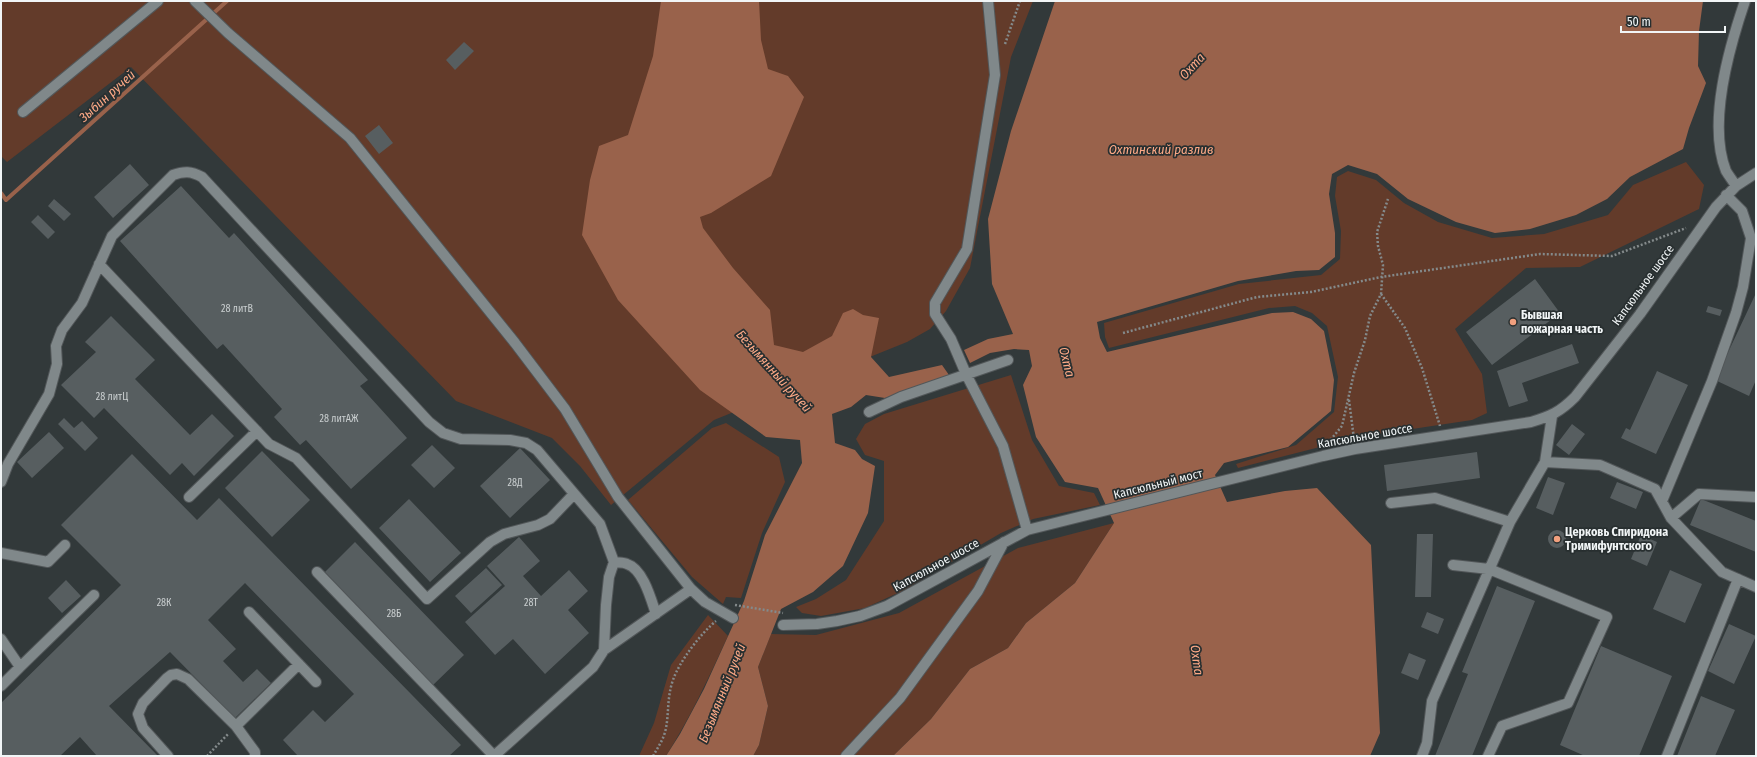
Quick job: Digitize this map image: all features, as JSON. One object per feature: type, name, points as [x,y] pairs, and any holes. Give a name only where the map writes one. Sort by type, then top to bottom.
[{"type":"street","points":[[23,112],[158,1]]},
{"type":"street","points":[[988,1],[995,75],[967,249],[935,303],[935,314],[951,339],[966,374],[1003,446],[1027,530]]},
{"type":"street","points":[[1736,186],[1727,172],[1722,156],[1718,124],[1732,39],[1745,1]]},
{"type":"street","points":[[198,5],[228,33],[350,138],[515,343],[565,409],[618,497],[691,589],[705,602],[728,616]]},
{"type":"street","points":[[1,482],[8,464],[49,394],[57,364],[56,346],[62,330],[82,303],[112,236],[172,175],[182,171],[193,172],[202,177],[429,422],[443,433],[461,439],[510,440],[526,443],[537,450],[600,524],[614,562],[609,577],[604,650]]},
{"type":"street","name":"Капсюльное шоссе","points":[[1224,481],[1356,449],[1531,422],[1552,416],[1564,408],[1583,380],[1640,314],[1705,221],[1726,195],[1736,186],[1756,173]]},
{"type":"street","points":[[1662,501],[1712,381],[1736,313],[1743,287],[1750,238],[1742,210],[1726,195]]},
{"type":"street","points":[[99,264],[269,444],[296,458],[427,599],[490,542],[504,534],[538,525],[550,519],[574,494]]},
{"type":"street","points":[[868,412],[901,397],[1008,360]]},
{"type":"street","points":[[1422,756],[1427,743],[1432,701],[1510,522],[1545,462],[1552,416]]},
{"type":"street","points":[[189,497],[256,430]]},
{"type":"street","points":[[1545,462],[1600,465],[1654,489],[1671,518],[1688,538],[1722,572],[1756,587]]},
{"type":"street","name":"Капсюльный мост","points":[[1098,512],[1224,481]]},
{"type":"street","points":[[1671,518],[1699,494],[1756,497]]},
{"type":"street","points":[[1391,503],[1435,498],[1510,522]]},
{"type":"street","name":"Капсюльное шоссе","points":[[783,625],[817,624],[860,616],[887,606],[1027,530],[1098,512]]},
{"type":"street","points":[[846,756],[900,698],[909,686],[978,591],[1004,542]]},
{"type":"street","points":[[1,553],[48,562],[65,545]]},
{"type":"street","points":[[614,562],[627,564],[635,570],[643,581],[656,614]]},
{"type":"street","points":[[1453,565],[1489,569],[1607,617],[1568,703],[1502,726],[1488,756]]},
{"type":"street","points":[[317,572],[494,756],[593,667],[604,650],[691,589]]},
{"type":"street","points":[[1667,756],[1738,579]]},
{"type":"street","points":[[1,686],[94,595]]},
{"type":"street","points":[[249,612],[316,682]]},
{"type":"street","points":[[1,639],[20,667]]},
{"type":"street","points":[[236,726],[299,664]]},
{"type":"street","points":[[168,756],[143,728],[138,714],[142,703],[171,675],[177,674],[188,679],[236,726],[256,752],[255,756]]},
{"type":"path","points":[[1004,48],[1020,1]]},
{"type":"path","points":[[1323,456],[1330,440],[1342,426],[1354,373],[1365,340],[1370,316],[1381,294],[1383,265],[1378,246],[1377,232],[1388,199]]},
{"type":"path","points":[[1123,333],[1257,297],[1311,292],[1381,277],[1540,254],[1612,256],[1705,221]]},
{"type":"path","points":[[1381,294],[1405,328],[1422,368],[1443,436]]},
{"type":"path","points":[[1349,397],[1356,449]]},
{"type":"path","points":[[738,605],[781,612]]},
{"type":"path","points":[[653,756],[663,739],[673,679],[678,668],[708,627],[728,616]]},
{"type":"path","points":[[207,756],[236,726]]},
{"type":"shaded area","points":[[1,1],[1033,1],[1011,57],[970,268],[946,311],[930,329],[907,342],[714,420],[611,505],[580,466],[552,438],[456,401],[131,67],[7,162],[1,156]]},
{"type":"shaded area","points":[[1686,162],[1704,185],[1699,209],[1580,267],[1526,268],[1455,329],[1482,374],[1487,413],[1472,420],[1359,437],[1238,468],[1236,464],[1296,445],[1334,412],[1338,377],[1327,326],[1312,313],[1295,306],[1269,308],[1109,348],[1105,337],[1104,323],[1239,284],[1321,275],[1340,259],[1341,231],[1335,196],[1337,177],[1348,171],[1376,180],[1404,203],[1438,222],[1492,238],[1544,234],[1608,215],[1633,185]]},
{"type":"shaded area","points":[[1011,375],[1032,440],[1059,486],[1094,493],[1100,505],[1033,519],[1001,533],[900,592],[865,608],[821,616],[802,613],[796,607],[816,599],[846,580],[884,521],[884,461],[865,455],[856,439],[865,424],[884,414]]},
{"type":"shaded area","points":[[726,423],[779,457],[785,482],[762,533],[741,598],[726,597],[723,604],[692,577],[628,500],[712,428]]},
{"type":"shaded area","points":[[1114,523],[1075,583],[1026,623],[1008,648],[970,669],[931,719],[893,756],[753,756],[759,745],[768,706],[758,667],[771,634],[816,635],[899,613],[1018,548]]},
{"type":"shaded area","points":[[708,615],[728,636],[706,682],[666,756],[639,756],[654,723],[671,665]]},
{"type":"water","name":"Безымянный ручей","points":[[661,1],[759,1],[761,40],[768,69],[788,76],[804,97],[771,176],[711,213],[700,217],[703,228],[733,268],[770,310],[774,345],[803,352],[832,336],[843,313],[853,309],[863,315],[879,318],[871,357],[889,377],[942,365],[949,375],[885,398],[866,395],[851,407],[832,414],[835,443],[855,450],[862,459],[875,466],[868,513],[843,566],[813,592],[781,609],[758,667],[768,706],[759,745],[753,756],[666,756],[680,734],[704,689],[744,601],[765,535],[802,463],[800,440],[766,437],[700,390],[618,300],[582,235],[590,180],[599,146],[628,135],[653,56]]},
{"type":"water","name":"Охтинский разлив","points":[[1055,1],[1703,1],[1699,31],[1698,66],[1706,83],[1689,128],[1683,149],[1630,177],[1607,199],[1576,215],[1530,229],[1495,233],[1456,222],[1408,199],[1377,174],[1348,165],[1332,174],[1329,194],[1335,233],[1335,257],[1319,270],[1296,271],[1238,281],[1097,322],[1100,338],[1107,352],[1272,313],[1293,312],[1311,319],[1324,331],[1334,380],[1331,411],[1288,447],[1224,463],[1215,475],[1227,502],[1285,491],[1317,488],[1371,545],[1380,733],[1370,756],[893,756],[931,719],[970,669],[1008,648],[1026,623],[1075,583],[1114,523],[1098,488],[1065,482],[1036,437],[1023,385],[1032,366],[1029,350],[1014,349],[990,353],[970,363],[964,350],[988,339],[1013,334],[992,284],[988,219],[1011,131]]},
{"type":"building","points":[[464,42],[474,51],[455,70],[446,60]]},
{"type":"building","points":[[379,125],[393,143],[379,154],[365,136]]},
{"type":"building","points":[[130,164],[149,185],[113,218],[94,197]]},
{"type":"building","points":[[181,186],[229,238],[234,233],[368,380],[360,386],[407,438],[351,489],[306,440],[300,445],[274,417],[282,409],[223,344],[217,349],[120,241]]},
{"type":"building","points":[[54,199],[71,214],[64,221],[48,206]]},
{"type":"building","points":[[38,215],[55,232],[48,239],[31,222]]},
{"type":"building","name":"Бывшая пожарная часть","points":[[1535,279],[1560,313],[1492,365],[1466,332]]},
{"type":"building","points":[[1756,293],[1756,380],[1749,396],[1715,380]]},
{"type":"building","points":[[1708,306],[1722,310],[1720,316],[1706,312]]},
{"type":"building","points":[[111,316],[155,360],[135,379],[190,435],[212,414],[234,436],[194,476],[182,463],[170,475],[104,408],[94,418],[61,385],[96,352],[85,342]]},
{"type":"building","points":[[1572,344],[1579,363],[1522,383],[1528,401],[1509,407],[1497,371]]},
{"type":"building","points":[[1657,371],[1688,385],[1656,454],[1621,438],[1626,428],[1630,430]]},
{"type":"building","points":[[64,418],[74,428],[82,421],[98,438],[85,451],[58,424]]},
{"type":"building","points":[[1572,424],[1585,434],[1569,455],[1556,445]]},
{"type":"building","points":[[49,432],[64,448],[32,478],[17,462]]},
{"type":"building","points":[[432,445],[455,468],[434,488],[411,465]]},
{"type":"building","points":[[520,448],[550,480],[510,518],[480,486]]},
{"type":"building","points":[[262,451],[310,500],[272,537],[225,488]]},
{"type":"building","points":[[1477,452],[1480,478],[1387,491],[1384,465]]},
{"type":"building","points":[[132,454],[197,520],[219,498],[461,745],[449,756],[298,756],[283,740],[313,710],[325,722],[354,694],[245,583],[208,620],[236,649],[223,661],[243,682],[257,669],[271,683],[235,718],[170,652],[109,706],[158,756],[97,756],[80,737],[60,756],[1,756],[1,703],[121,585],[61,525]]},
{"type":"building","points":[[1548,477],[1565,483],[1553,515],[1536,508]]},
{"type":"building","points":[[1617,482],[1643,492],[1636,509],[1610,498]]},
{"type":"building","points":[[409,499],[461,553],[430,582],[379,528]]},
{"type":"building","points":[[1701,499],[1756,521],[1756,552],[1690,525]]},
{"type":"building","name":"Церковь Спиридона Тримифунтского","points":[[1557,530],[1563,533],[1566,539],[1563,545],[1557,548],[1551,545],[1548,539],[1551,533]]},
{"type":"building","points":[[1417,534],[1433,534],[1431,597],[1415,597]]},
{"type":"building","points":[[1641,535],[1657,542],[1647,566],[1631,559]]},
{"type":"building","points":[[519,537],[540,561],[523,576],[541,596],[569,570],[588,591],[568,610],[589,633],[545,674],[513,639],[495,655],[465,622],[505,586],[487,566]]},
{"type":"building","points":[[355,542],[464,655],[433,685],[325,572]]},
{"type":"building","points":[[486,568],[502,585],[471,613],[455,596]]},
{"type":"building","points":[[1670,570],[1702,584],[1685,623],[1653,609]]},
{"type":"building","points":[[66,580],[81,596],[62,613],[48,598]]},
{"type":"building","points":[[1497,586],[1535,601],[1472,756],[1435,756],[1468,674],[1462,672]]},
{"type":"building","points":[[1427,612],[1444,619],[1438,634],[1421,627]]},
{"type":"building","points":[[1729,624],[1756,636],[1734,684],[1708,671]]},
{"type":"building","points":[[1601,646],[1672,676],[1639,756],[1585,756],[1560,745]]},
{"type":"building","points":[[1409,653],[1426,660],[1418,680],[1401,673]]},
{"type":"building","points":[[1701,696],[1735,710],[1715,756],[1677,756]]},
{"type":"waterway","name":"Зыбин ручей","points":[[1,193],[6,200],[227,1]]},
{"type":"place","name":"Бывшая пожарная часть","points":[[1513,322]]},
{"type":"place","name":"Церковь Спиридона Тримифунтского","points":[[1557,539]]},
{"type":"water label","name":"Охта","points":[[1192,66]]},
{"type":"water label","name":"Охта","points":[[1067,362]]},
{"type":"water label","name":"Охта","points":[[1197,660]]}]
